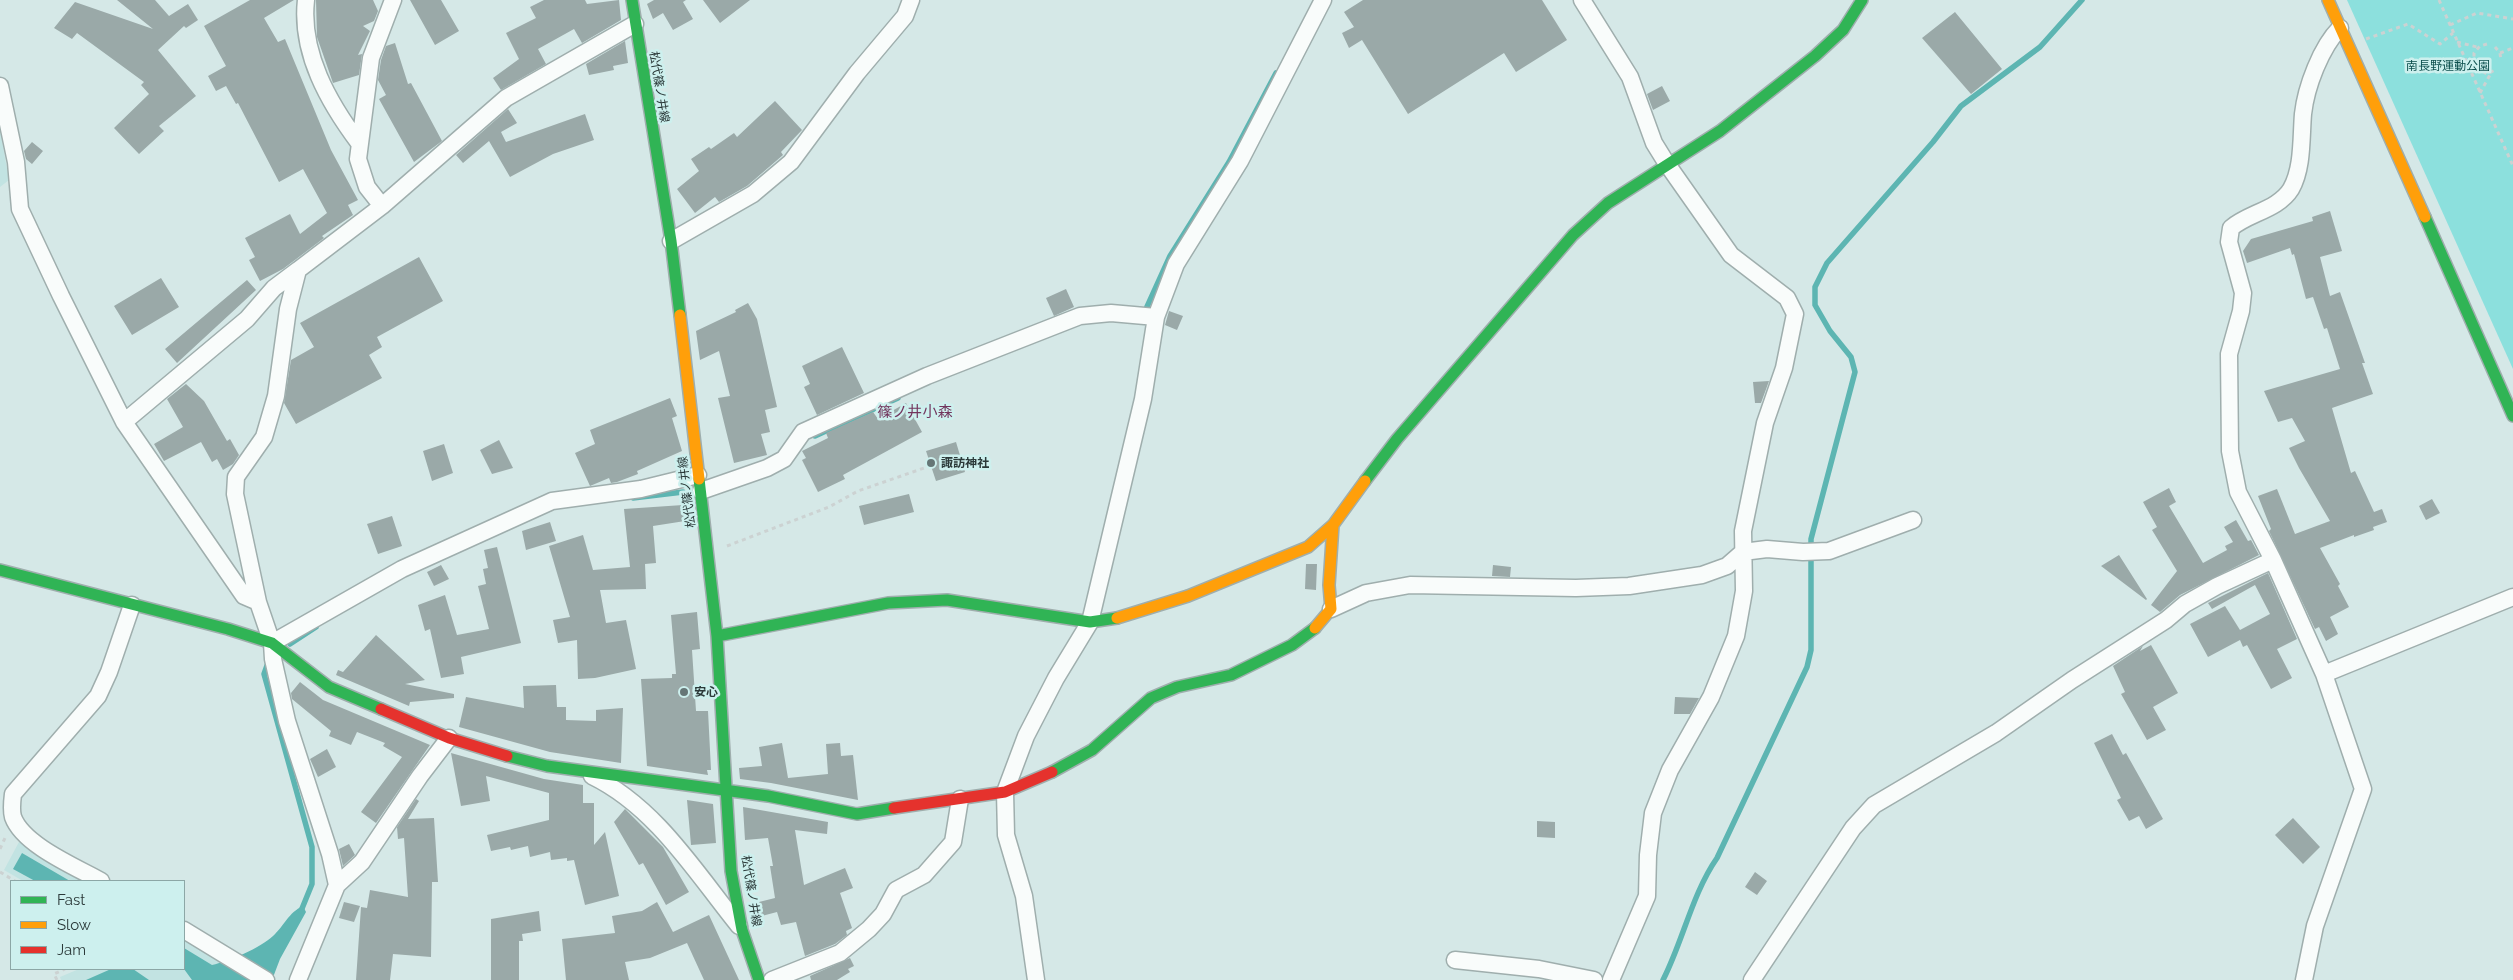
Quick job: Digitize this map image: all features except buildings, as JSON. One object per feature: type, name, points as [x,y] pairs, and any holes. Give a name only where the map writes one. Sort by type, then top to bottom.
[{"type":"street","points":[[306,0],[305,37],[318,73],[336,112],[359,143]]},
{"type":"street","points":[[382,206],[367,187],[358,159],[371,58],[393,0]]},
{"type":"street","name":"松代篠ノ井線","points":[[632,0],[671,241],[708,551],[717,636],[732,871],[742,930],[759,980]]},
{"type":"street","points":[[671,241],[753,194],[790,162],[857,73],[905,16],[911,0]]},
{"type":"street","points":[[1036,980],[1024,896],[1006,835],[1005,792],[1026,736],[1056,678],[1090,622],[1143,400],[1156,317],[1176,264],[1240,161],[1323,0]]},
{"type":"street","points":[[1582,0],[1630,76],[1654,143],[1667,164],[1730,255],[1787,298],[1795,314],[1784,368],[1765,423],[1742,531],[1744,591],[1736,636],[1711,697],[1670,770],[1653,813],[1648,855],[1647,896],[1611,980]]},
{"type":"street","points":[[717,636],[888,603],[947,600],[1090,622],[1128,616],[1188,596],[1308,546],[1333,525],[1397,439],[1573,235],[1608,203],[1720,131],[1815,56],[1843,30],[1862,0]]},
{"type":"street","points":[[2328,0],[2513,416]]},
{"type":"street","points":[[124,422],[247,319],[274,288],[382,206],[506,98],[635,24]]},
{"type":"street","points":[[2304,980],[2315,926],[2363,789],[2324,674],[2273,560],[2238,492],[2230,451],[2229,354],[2241,311],[2243,293],[2229,242],[2230,228],[2241,220],[2279,202],[2290,191],[2296,178],[2301,149],[2303,112],[2315,70],[2329,39],[2340,28]]},
{"type":"street","points":[[0,86],[16,162],[20,209],[124,422],[244,596],[258,602]]},
{"type":"street","points":[[298,270],[288,310],[272,412],[264,437],[236,477],[235,494],[258,602],[272,643],[273,659],[287,721],[330,854],[337,886]]},
{"type":"street","points":[[272,643],[402,569],[552,501],[699,483],[767,468],[784,459],[803,432],[927,376],[1080,316],[1111,313],[1156,317]]},
{"type":"street","points":[[0,570],[228,629],[272,643],[329,687],[449,738],[547,766],[768,796],[857,814],[1005,792],[1058,770],[1092,750],[1151,698],[1177,686],[1231,675],[1292,645],[1313,631],[1331,609],[1366,593],[1410,585],[1566,588],[1629,586],[1702,575],[1727,566],[1743,552],[1767,549],[1810,552],[1829,551],[1913,520]]},
{"type":"street","points":[[1331,609],[1329,585],[1333,525]]},
{"type":"street","points":[[1752,980],[1853,828],[1874,805],[1996,733],[2072,680],[2166,620],[2185,604],[2217,586],[2273,560]]},
{"type":"street","points":[[2324,674],[2513,597]]},
{"type":"street","points":[[99,880],[29,839],[14,820],[11,811],[13,794],[98,696],[109,672],[132,605]]},
{"type":"street","points":[[303,979],[337,886],[362,862],[420,776],[449,738]]},
{"type":"street","points":[[581,771],[604,782],[647,816],[676,845],[742,930]]},
{"type":"street","points":[[772,980],[840,953],[869,929],[883,914],[896,890],[924,875],[953,842],[960,799]]},
{"type":"street","points":[[185,931],[266,980]]},
{"type":"street","points":[[1455,960],[1539,968],[1594,980]]},
{"type":"path","points":[[2439,0],[2456,42],[2513,166]]},
{"type":"path","points":[[2449,26],[2477,13],[2513,19]]},
{"type":"path","points":[[2361,41],[2408,24],[2440,44],[2453,33]]},
{"type":"path","points":[[2456,42],[2478,47],[2487,44]]},
{"type":"path","points":[[2478,47],[2472,57],[2474,66],[2482,72],[2492,73]]},
{"type":"path","points":[[2495,47],[2500,53],[2501,61]]},
{"type":"path","points":[[2500,53],[2513,48]]},
{"type":"path","points":[[2480,93],[2492,73],[2497,69]]},
{"type":"path","points":[[708,551],[718,549],[829,507],[858,491],[927,467]]},
{"type":"path","points":[[0,872],[13,880]]},
{"type":"path","points":[[57,980],[54,974],[63,970]]},
{"type":"shaded area","points":[[0,130],[9,180],[0,187]]},
{"type":"shaded area","points":[[19,842],[83,880],[21,880],[4,870]]},
{"type":"shaded area","points":[[22,853],[68,880],[33,880],[13,869]]},
{"type":"shaded area","points":[[303,906],[306,912],[280,959],[272,980],[192,980],[185,970],[185,949],[212,965],[227,960],[244,954],[267,941]]},
{"type":"shaded area","points":[[185,940],[250,980],[61,980],[60,977],[77,970],[185,970]]},
{"type":"shaded area","points":[[109,970],[134,970],[149,980],[86,980]]},
{"type":"green space","name":"南長野運動公園","points":[[2347,0],[2513,0],[2513,369]]},
{"type":"waterway","points":[[1663,980],[1694,902],[1717,858],[1807,667],[1811,650],[1811,539],[1855,372],[1851,357],[1830,331],[1815,305],[1815,287],[1827,263],[1933,142],[1961,106],[2040,47],[2082,0]]},
{"type":"waterway","points":[[1146,309],[1170,256],[1229,162],[1276,73]]},
{"type":"waterway","points":[[815,436],[898,398]]},
{"type":"waterway","points":[[633,498],[683,492]]},
{"type":"waterway","points":[[290,644],[316,627]]},
{"type":"waterway","points":[[269,660],[264,674],[312,847],[312,884],[301,911]]},
{"type":"traffic: fast","points":[[632,0],[671,241],[680,315]]},
{"type":"traffic: fast","points":[[1365,481],[1397,439],[1573,235],[1608,203],[1720,131],[1815,56],[1843,30],[1862,0]]},
{"type":"traffic: fast","points":[[2425,217],[2513,416]]},
{"type":"traffic: fast","points":[[699,479],[717,636],[731,871],[742,930],[759,980]]},
{"type":"traffic: fast","points":[[0,570],[228,629],[272,643],[329,687],[381,709]]},
{"type":"traffic: fast","points":[[717,636],[888,603],[947,600],[1090,622],[1117,618]]},
{"type":"traffic: fast","points":[[1052,772],[1092,750],[1151,698],[1177,687],[1231,675],[1292,645],[1315,628]]},
{"type":"traffic: fast","points":[[507,756],[547,766],[768,796],[857,814],[894,808]]},
{"type":"traffic: slow","points":[[2328,0],[2425,217]]},
{"type":"traffic: slow","points":[[680,315],[699,479]]},
{"type":"traffic: slow","points":[[1117,618],[1188,596],[1308,547],[1333,525],[1365,481]]},
{"type":"traffic: slow","points":[[1315,628],[1331,609],[1329,585],[1333,525]]},
{"type":"traffic: jam","points":[[381,709],[449,738],[507,756]]},
{"type":"traffic: jam","points":[[894,808],[1005,792],[1052,772]]},
{"type":"place","name":"諏訪神社","points":[[931,463]]},
{"type":"place","name":"安心","points":[[684,692]]},
{"type":"district","name":"篠ノ井小森","points":[[915,412]]}]
